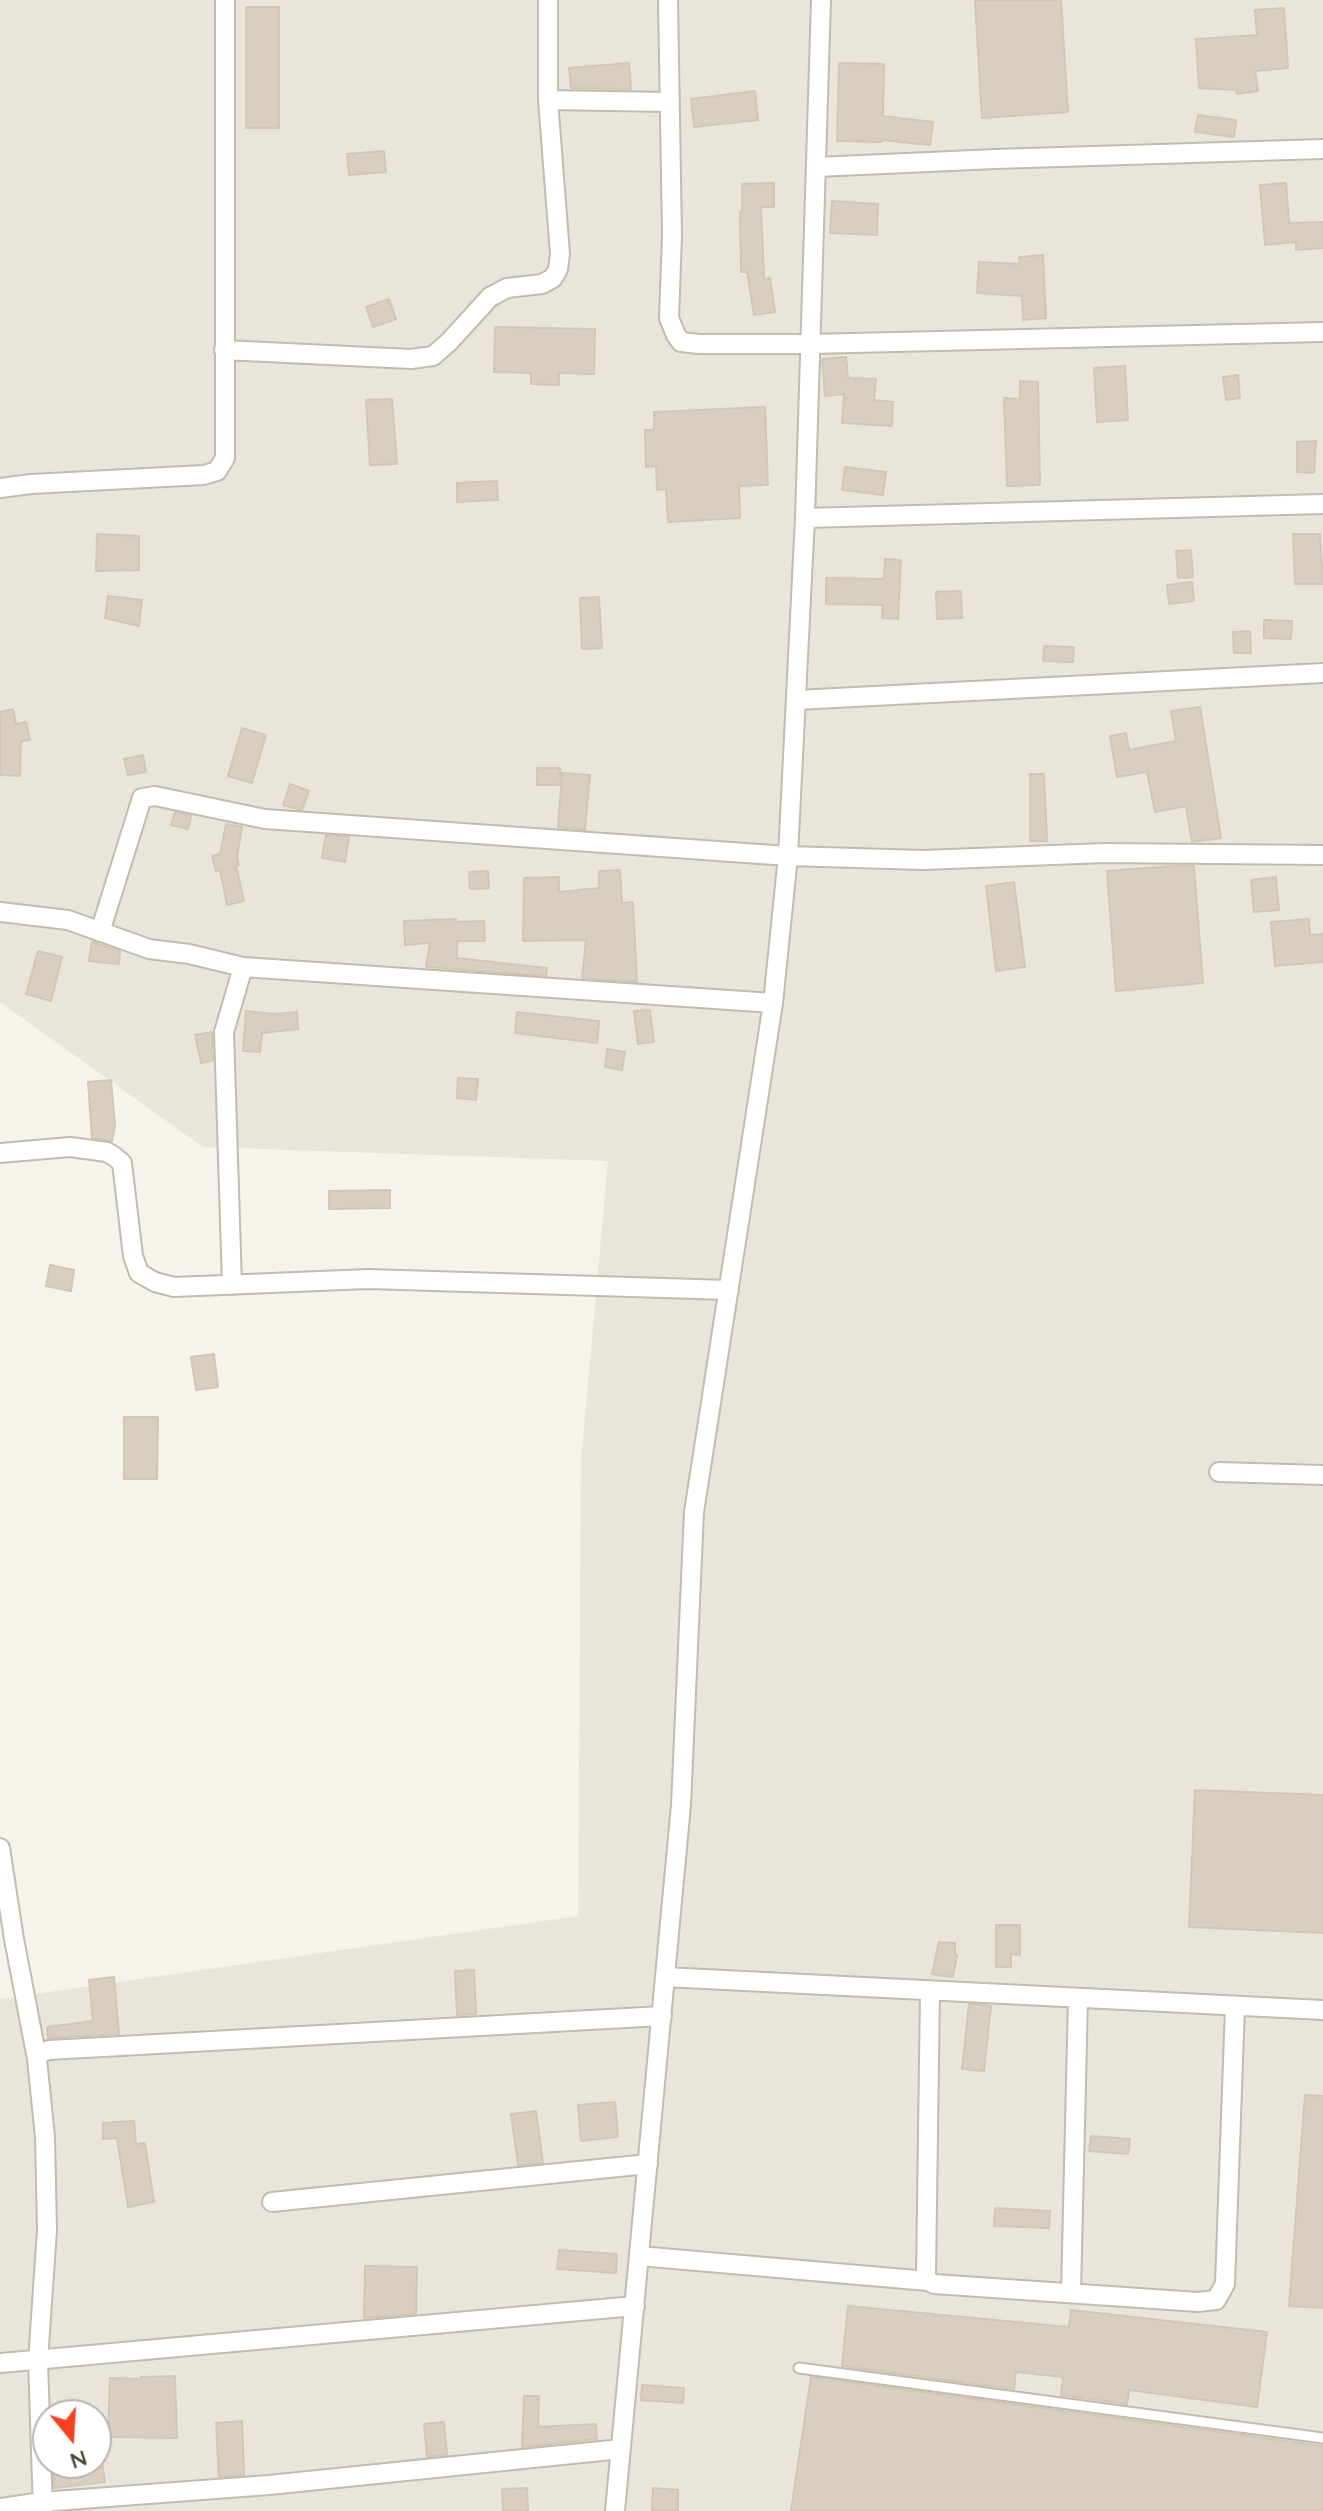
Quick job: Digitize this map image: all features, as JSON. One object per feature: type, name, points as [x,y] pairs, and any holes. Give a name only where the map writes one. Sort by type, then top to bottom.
[{"type":"street","points":[[0,488],[204,475],[217,471],[225,458],[225,0]]},
{"type":"street","points":[[224,350],[411,359],[433,356],[490,297],[507,288],[542,284],[553,278],[560,254],[548,100],[548,0]]},
{"type":"street","points":[[668,0],[672,235],[669,318],[681,342],[810,344],[1323,332]]},
{"type":"street","points":[[615,2511],[681,1805],[694,1512],[773,1003],[788,856],[805,518],[821,0]]},
{"type":"street","points":[[548,100],[669,102]]},
{"type":"street","points":[[817,167],[1323,149]]},
{"type":"street","points":[[805,518],[1323,504]]},
{"type":"street","points":[[796,700],[1323,673]]},
{"type":"street","points":[[100,932],[142,798],[155,796],[265,819],[788,856],[923,860],[1118,853],[1323,855]]},
{"type":"street","points":[[0,912],[68,920],[149,949],[189,954],[243,967],[773,1003]]},
{"type":"street","points":[[232,1285],[224,1032],[243,967]]},
{"type":"street","points":[[0,1153],[70,1147],[107,1152],[122,1163],[133,1256],[139,1273],[155,1282],[174,1287],[368,1279],[729,1290]]},
{"type":"street","points":[[1219,1472],[1323,1475]]},
{"type":"street","points":[[0,1848],[37,2059],[45,2137],[47,2230],[38,2361],[42,2506]]},
{"type":"street","points":[[665,1977],[1323,2010]]},
{"type":"street","points":[[928,2281],[930,1991]]},
{"type":"street","points":[[1071,2293],[1078,1998]]},
{"type":"street","points":[[639,2256],[928,2281],[934,2284],[1198,2302],[1216,2300],[1225,2284],[1235,2006]]},
{"type":"street","points":[[37,2059],[40,2053],[49,2050],[662,2016]]},
{"type":"street","points":[[272,2202],[648,2164]]},
{"type":"street","points":[[0,2363],[635,2306]]},
{"type":"street","points":[[0,2508],[269,2485],[621,2449]]},
{"type":"lane","points":[[799,2368],[1323,2438]]},
{"type":"shaded area","points":[[0,0],[1323,0],[1323,2511],[0,2511],[0,1999],[578,1916],[581,1460],[608,1161],[203,1147],[0,1002]]},
{"type":"building","points":[[975,0],[1061,0],[1068,112],[982,118]]},
{"type":"building","points":[[246,7],[279,7],[279,128],[246,128]]},
{"type":"building","points":[[1284,8],[1288,68],[1255,71],[1258,91],[1237,94],[1236,90],[1199,88],[1196,39],[1257,35],[1255,10]]},
{"type":"building","points":[[629,63],[631,89],[571,88],[569,68]]},
{"type":"building","points":[[839,63],[884,64],[883,116],[933,122],[930,145],[882,140],[837,141]]},
{"type":"building","points":[[755,91],[758,120],[694,127],[691,99]]},
{"type":"building","points":[[1198,115],[1236,120],[1234,137],[1195,132]]},
{"type":"building","points":[[384,151],[386,172],[349,175],[347,154]]},
{"type":"building","points":[[774,183],[774,207],[761,207],[764,279],[770,278],[775,312],[754,315],[747,272],[741,272],[742,184]]},
{"type":"building","points":[[1286,183],[1289,223],[1323,222],[1323,248],[1296,250],[1296,242],[1265,245],[1260,185]]},
{"type":"building","points":[[832,201],[878,204],[877,235],[830,233]]},
{"type":"building","points":[[1043,255],[1046,318],[1023,320],[1022,296],[977,293],[979,262],[1020,264],[1019,257]]},
{"type":"building","points":[[389,299],[396,319],[373,327],[366,307]]},
{"type":"building","points":[[495,327],[595,329],[594,374],[559,373],[559,385],[531,384],[531,373],[494,372]]},
{"type":"building","points":[[846,357],[848,378],[876,379],[874,400],[893,402],[892,426],[842,423],[844,394],[825,396],[822,359]]},
{"type":"building","points":[[1125,366],[1128,420],[1097,422],[1094,368]]},
{"type":"building","points":[[1238,375],[1240,398],[1226,400],[1223,377]]},
{"type":"building","points":[[1020,381],[1038,382],[1040,485],[1007,486],[1004,398],[1020,399]]},
{"type":"building","points":[[392,399],[397,464],[370,465],[366,400]]},
{"type":"building","points":[[765,407],[768,485],[739,486],[740,518],[668,522],[666,489],[657,490],[656,466],[646,467],[645,430],[654,430],[654,412]]},
{"type":"building","points":[[1316,441],[1314,473],[1297,472],[1297,442]]},
{"type":"building","points":[[845,467],[886,472],[883,495],[842,490]]},
{"type":"building","points":[[497,481],[498,500],[457,502],[457,483]]},
{"type":"building","points":[[97,534],[139,536],[139,570],[96,571]]},
{"type":"building","points":[[1293,534],[1320,534],[1323,584],[1295,584]]},
{"type":"building","points":[[1191,550],[1193,577],[1178,578],[1176,551]]},
{"type":"building","points":[[885,559],[901,560],[898,619],[882,618],[883,605],[826,604],[826,578],[884,579]]},
{"type":"building","points":[[1192,582],[1194,601],[1169,604],[1167,585]]},
{"type":"building","points":[[961,591],[962,618],[937,619],[936,592]]},
{"type":"building","points":[[108,596],[142,600],[139,626],[105,618]]},
{"type":"building","points":[[599,597],[602,648],[582,649],[580,598]]},
{"type":"building","points":[[1264,620],[1292,621],[1291,639],[1264,638]]},
{"type":"building","points":[[1250,631],[1251,653],[1234,653],[1233,632]]},
{"type":"building","points":[[1044,646],[1074,647],[1073,662],[1043,661]]},
{"type":"building","points":[[1200,707],[1221,838],[1192,842],[1186,806],[1155,812],[1147,772],[1117,777],[1110,736],[1126,733],[1129,750],[1176,741],[1171,711]]},
{"type":"building","points":[[13,709],[16,724],[26,722],[30,740],[21,741],[20,776],[0,775],[0,712]]},
{"type":"building","points":[[242,728],[266,735],[252,783],[228,776]]},
{"type":"building","points":[[143,755],[146,772],[128,775],[124,759]]},
{"type":"building","points":[[537,768],[560,768],[561,785],[537,785]]},
{"type":"building","points":[[562,773],[590,775],[585,830],[558,827]]},
{"type":"building","points":[[1030,774],[1044,774],[1047,841],[1030,841]]},
{"type":"building","points":[[290,784],[309,791],[302,810],[283,805]]},
{"type":"building","points":[[175,812],[191,816],[188,829],[171,825]]},
{"type":"building","points":[[226,824],[242,827],[237,857],[239,865],[236,866],[244,901],[227,905],[220,870],[216,871],[212,856],[220,854]]},
{"type":"building","points":[[326,835],[349,837],[345,862],[322,858]]},
{"type":"building","points":[[1194,866],[1203,983],[1116,991],[1107,871]]},
{"type":"building","points":[[620,870],[622,903],[633,902],[637,982],[582,978],[586,940],[523,941],[524,878],[559,877],[559,892],[599,888],[599,871]]},
{"type":"building","points":[[488,871],[489,888],[470,889],[469,872]]},
{"type":"building","points":[[1276,877],[1279,910],[1254,912],[1251,880]]},
{"type":"building","points":[[1014,882],[1025,967],[996,971],[986,886]]},
{"type":"building","points":[[456,919],[456,922],[484,921],[485,941],[457,941],[457,958],[547,968],[546,976],[426,967],[430,943],[405,945],[404,921]]},
{"type":"building","points":[[1309,919],[1310,935],[1323,934],[1323,962],[1275,966],[1271,922]]},
{"type":"building","points":[[92,942],[120,951],[119,964],[89,961]]},
{"type":"building","points":[[38,951],[62,957],[51,1001],[26,994]]},
{"type":"building","points":[[650,1010],[654,1042],[638,1044],[634,1011]]},
{"type":"building","points":[[246,1011],[275,1014],[297,1012],[298,1029],[262,1033],[260,1052],[243,1051]]},
{"type":"building","points":[[517,1012],[599,1021],[597,1043],[515,1033]]},
{"type":"building","points":[[212,1032],[213,1060],[201,1063],[195,1035]]},
{"type":"building","points":[[607,1049],[625,1052],[622,1070],[605,1067]]},
{"type":"building","points":[[458,1078],[478,1079],[476,1100],[457,1098]]},
{"type":"building","points":[[111,1080],[115,1126],[112,1141],[92,1138],[88,1082]]},
{"type":"building","points":[[390,1190],[390,1208],[329,1209],[329,1191]]},
{"type":"building","points":[[50,1265],[74,1270],[71,1291],[46,1286]]},
{"type":"building","points":[[214,1354],[218,1387],[196,1390],[191,1357]]},
{"type":"building","points":[[124,1417],[158,1417],[157,1479],[124,1479]]},
{"type":"building","points":[[1195,1790],[1323,1795],[1323,1933],[1189,1927]]},
{"type":"building","points":[[996,1925],[1020,1925],[1020,1955],[1011,1954],[1011,1967],[996,1967]]},
{"type":"building","points":[[939,1942],[955,1943],[957,1955],[953,1977],[932,1974]]},
{"type":"building","points":[[474,1970],[476,2014],[457,2015],[455,1971]]},
{"type":"building","points":[[114,1977],[119,2034],[48,2038],[47,2027],[93,2021],[89,1980]]},
{"type":"building","points":[[969,2004],[991,2006],[984,2071],[962,2069]]},
{"type":"building","points":[[1305,2095],[1323,2096],[1323,2308],[1289,2306]]},
{"type":"building","points":[[615,2102],[618,2137],[581,2141],[578,2105]]},
{"type":"building","points":[[536,2111],[543,2163],[518,2165],[511,2114]]},
{"type":"building","points":[[134,2121],[136,2144],[145,2143],[154,2202],[128,2207],[117,2138],[103,2139],[103,2123]]},
{"type":"building","points":[[1091,2136],[1130,2139],[1128,2154],[1089,2151]]},
{"type":"building","points":[[995,2208],[1050,2211],[1049,2228],[994,2226]]},
{"type":"building","points":[[559,2250],[617,2254],[616,2273],[557,2269]]},
{"type":"building","points":[[365,2266],[417,2267],[416,2314],[364,2318]]},
{"type":"building","points":[[848,2306],[1069,2327],[1071,2310],[1267,2332],[1257,2407],[1129,2390],[1127,2404],[1061,2395],[1063,2377],[1016,2372],[1014,2389],[842,2366]]},
{"type":"building","points":[[175,2376],[177,2438],[112,2437],[110,2378]]},
{"type":"building","points":[[811,2377],[1323,2446],[1323,2511],[791,2511]]},
{"type":"building","points":[[642,2385],[684,2388],[683,2403],[641,2400]]},
{"type":"building","points":[[524,2396],[539,2396],[538,2427],[596,2424],[597,2439],[522,2447]]},
{"type":"building","points":[[242,2421],[244,2475],[219,2477],[216,2423]]},
{"type":"building","points":[[444,2422],[447,2455],[427,2457],[424,2424]]},
{"type":"building","points":[[54,2479],[105,2479],[105,2482],[54,2488]]},
{"type":"building","points":[[527,2488],[528,2511],[503,2511],[502,2489]]},
{"type":"building","points":[[653,2488],[678,2490],[678,2511],[652,2511]]}]
